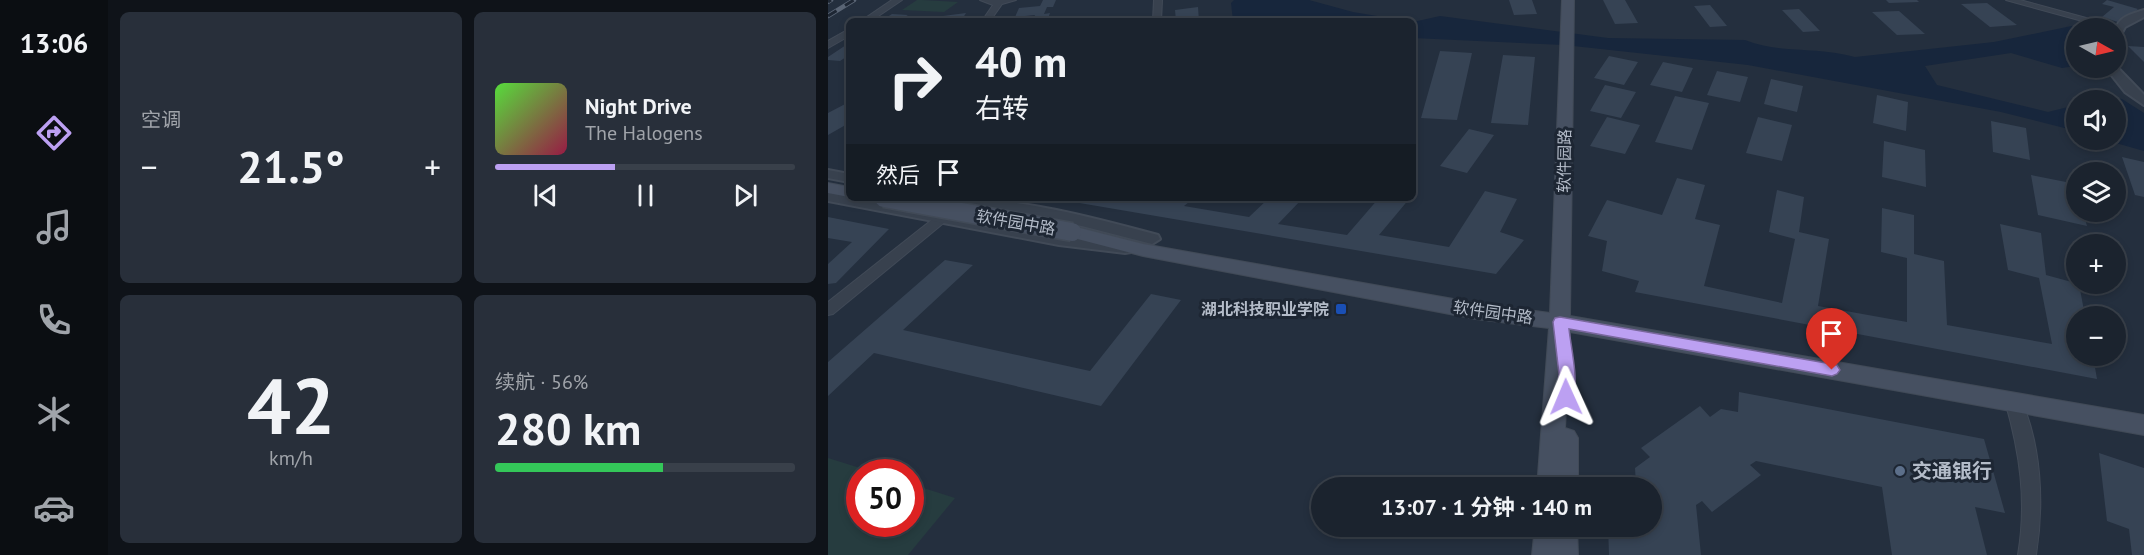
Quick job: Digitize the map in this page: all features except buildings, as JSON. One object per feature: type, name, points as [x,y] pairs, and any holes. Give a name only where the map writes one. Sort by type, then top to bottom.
[{"type":"main road","name":"软件园路","points":[[1560,322],[1568,0]]},
{"type":"main road","points":[[828,183],[846,186]]},
{"type":"main road","points":[[828,188],[846,191]]},
{"type":"main road","name":"软件园中路","points":[[887,201],[1075,230]]},
{"type":"main road","name":"软件园中路","points":[[927,201],[1476,311],[1560,322],[2144,425]]},
{"type":"main road","points":[[1551,477],[1560,322]]},
{"type":"main road","points":[[1560,322],[1567,374],[1565,477]]},
{"type":"main road","points":[[1546,555],[1547,537]]},
{"type":"main road","points":[[1564,537],[1564,555]]},
{"type":"street","points":[[870,18],[898,0]]},
{"type":"street","points":[[984,0],[989,3],[1012,0]]},
{"type":"street","points":[[1157,18],[1158,0]]},
{"type":"street","points":[[2010,0],[2070,18]]},
{"type":"street","points":[[988,18],[999,3]]},
{"type":"street","points":[[2126,22],[2144,13]]},
{"type":"street","points":[[828,45],[846,34]]},
{"type":"street","points":[[2120,78],[2129,89],[2144,100]]},
{"type":"street","points":[[828,174],[846,177]]},
{"type":"street","points":[[828,196],[846,198]]},
{"type":"street","points":[[887,201],[942,218],[1059,240],[1148,245]]},
{"type":"street","points":[[1008,202],[1082,220],[1148,245]]},
{"type":"street","points":[[828,309],[942,218]]},
{"type":"street","points":[[2013,401],[2025,439],[2031,469],[2033,498],[2027,555]]},
{"type":"green space","points":[[917,0],[958,2],[944,12],[902,10]]},
{"type":"green space","points":[[828,458],[846,464],[846,537],[923,537],[908,555],[828,555]]},
{"type":"green space","points":[[924,488],[955,498],[924,536]]},
{"type":"water","points":[[1234,0],[1309,0],[1353,12],[1389,18],[1233,18],[1231,3]]},
{"type":"water","points":[[1440,16],[1608,38],[1745,40],[1771,47],[1855,57],[1994,42],[2066,27],[2066,67],[2011,53],[1925,66],[1937,85],[2048,112],[2066,108],[2066,128],[2001,112],[1748,65],[1564,45],[1416,38],[1416,21]]},
{"type":"water","points":[[2126,102],[2144,113],[2144,151],[2126,146]]},
{"type":"railway","points":[[828,16],[854,0]]},
{"type":"place","name":"湖北科技职业学院","points":[[1341,309]]},
{"type":"place","name":"交通银行","points":[[1900,471]]},
{"type":"route","points":[[1566,397],[1567,374],[1560,322],[1832,370]]}]
